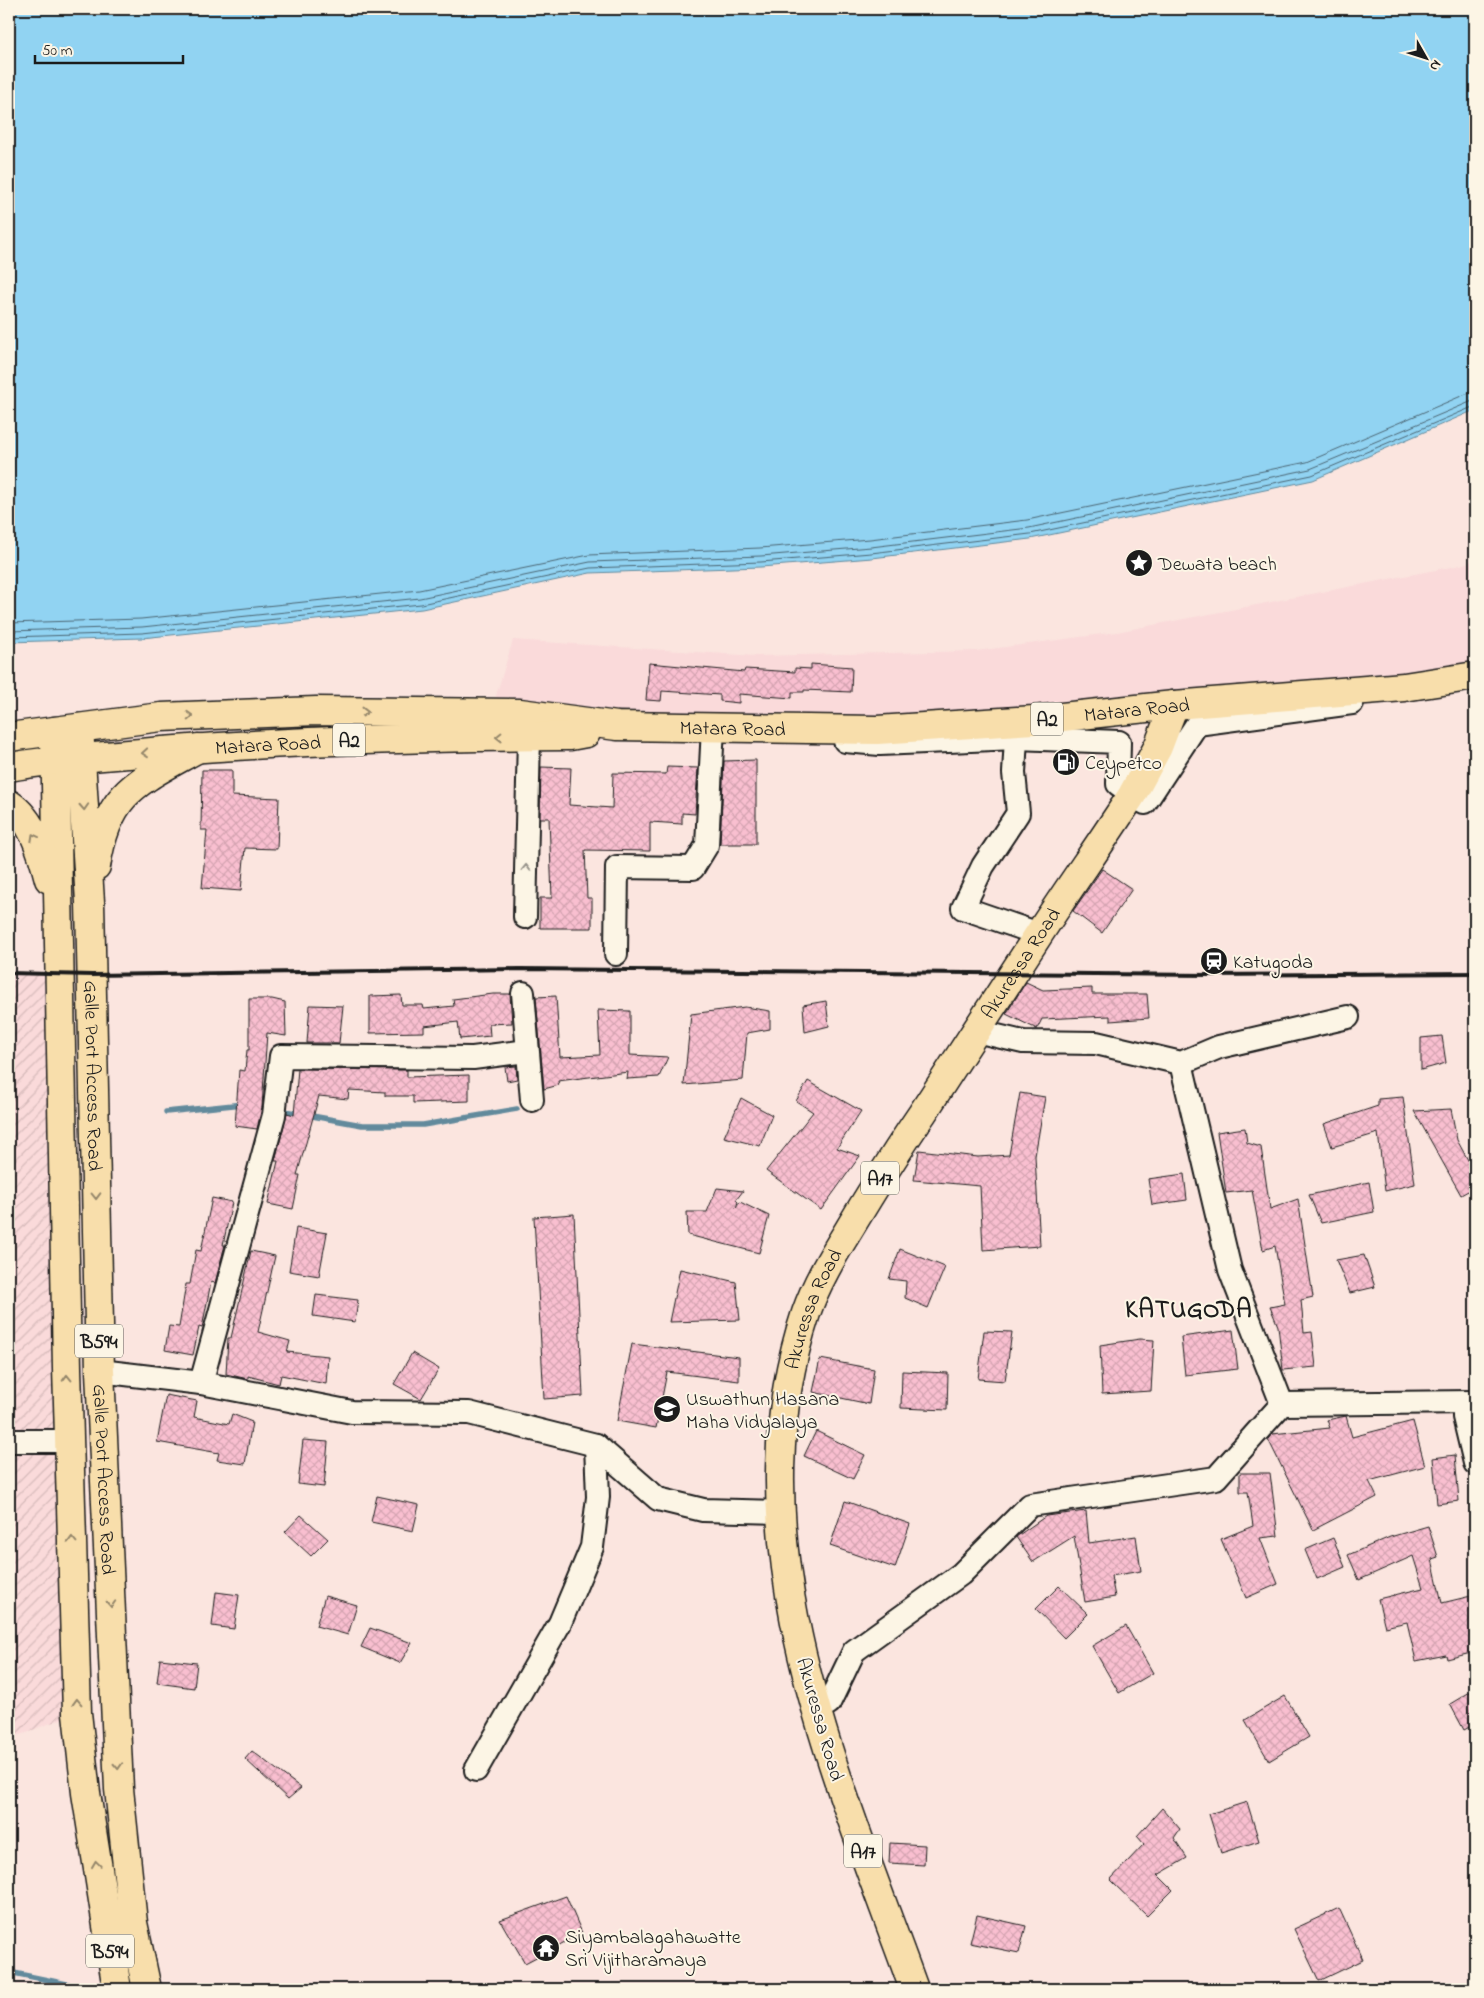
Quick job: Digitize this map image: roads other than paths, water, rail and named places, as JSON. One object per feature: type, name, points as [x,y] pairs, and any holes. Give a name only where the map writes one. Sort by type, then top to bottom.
[{"type":"main road","name":"Matara Road","points":[[9,737],[161,718],[316,712],[520,713],[617,726],[877,730],[1034,720],[1174,705],[1404,688],[1475,676]]},
{"type":"main road","name":"Akuressa Road","points":[[914,1989],[862,1848],[816,1711],[795,1622],[780,1512],[782,1427],[796,1352],[806,1312],[816,1289],[877,1182],[1132,795],[1158,747],[1174,705]]},
{"type":"main road","name":"Matara Road","points":[[9,766],[198,748],[369,739],[570,736],[617,726]]},
{"type":"main road","points":[[66,730],[68,759]]},
{"type":"main road","points":[[90,902],[100,841],[114,806],[134,787],[198,748]]},
{"type":"main road","name":"Galle Port Access Road","points":[[68,759],[90,902],[100,1371],[119,1789],[133,1922],[147,1989]]},
{"type":"main road","name":"Galle Port Access Road","points":[[68,759],[59,916],[69,1441],[77,1713],[86,1793],[116,1989]]},
{"type":"main road","points":[[9,804],[23,816],[42,850],[59,916]]},
{"type":"street","points":[[616,954],[617,867],[693,868],[707,846],[712,727],[880,744],[1016,738],[1118,742],[1118,784],[1145,803],[1197,724],[1399,697],[1404,688]]},
{"type":"street","points":[[525,917],[529,736]]},
{"type":"street","points":[[1016,738],[1014,772],[1018,813],[983,866],[963,908],[1039,934]]},
{"type":"street","points":[[523,993],[532,1100]]},
{"type":"street","points":[[976,1031],[1023,1042],[1096,1043],[1182,1063],[1219,1047],[1348,1017]]},
{"type":"street","points":[[201,1383],[274,1115],[280,1056],[473,1058],[527,1052]]},
{"type":"street","points":[[1182,1063],[1230,1270],[1282,1404]]},
{"type":"street","points":[[100,1371],[201,1383],[352,1412],[469,1413],[596,1445],[658,1498],[702,1510],[780,1512]]},
{"type":"street","points":[[816,1711],[829,1703],[854,1650],[961,1574],[1030,1505],[1216,1478],[1282,1404],[1470,1403],[1464,1417],[1475,1463]]},
{"type":"street","points":[[9,1441],[69,1441]]},
{"type":"street","points":[[476,1770],[560,1623],[592,1547],[598,1496],[596,1445]]},
{"type":"water","points":[[9,9],[1475,9],[1475,410],[1313,480],[1030,539],[872,558],[761,567],[590,573],[422,609],[142,638],[9,642]]},
{"type":"waterway","points":[[166,1112],[243,1104]]},
{"type":"waterway","points":[[279,1110],[362,1125],[423,1125],[517,1109]]},
{"type":"waterway","points":[[9,1972],[91,1989]]},
{"type":"railway","points":[[9,973],[92,975],[520,969],[1208,975],[1475,973]]},
{"type":"place","name":"Dewata beach","points":[[1139,563]]},
{"type":"place","name":"Ceypetco","points":[[1066,762]]},
{"type":"place","name":"Katugoda","points":[[1214,961]]},
{"type":"place","name":"Uswathun Hasana Maha Vidyalaya","points":[[667,1409]]},
{"type":"place","name":"Siyambalagahawatte Sri Vijitharamaya","points":[[546,1948]]},
{"type":"district","name":"KATUGODA","points":[[1189,1308]]}]
